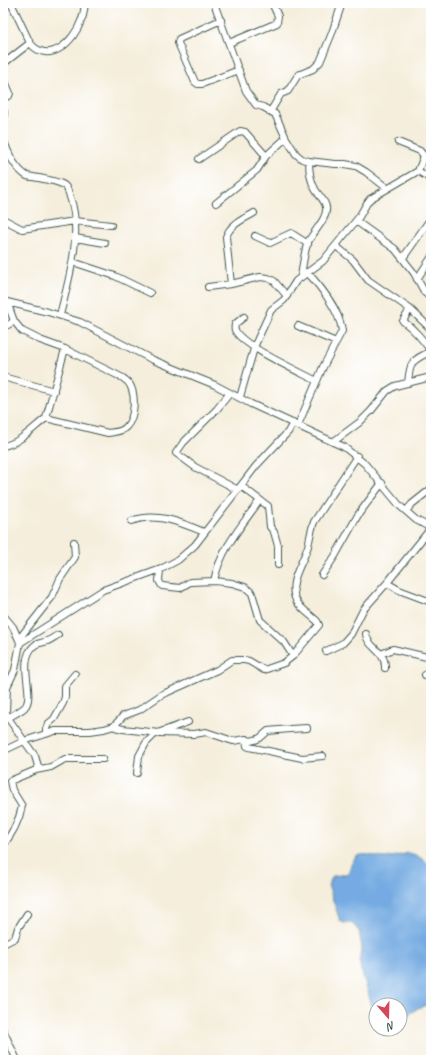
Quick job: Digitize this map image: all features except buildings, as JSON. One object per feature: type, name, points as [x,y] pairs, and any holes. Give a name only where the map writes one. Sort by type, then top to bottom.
[{"type":"street","points":[[11,3],[32,46],[42,52],[49,53],[58,50],[66,44],[79,26],[82,20],[85,3]]},
{"type":"street","points":[[214,3],[246,91],[256,105],[275,114],[286,138],[296,154],[302,159],[309,161],[356,166],[387,188]]},
{"type":"street","points":[[229,43],[277,23],[278,16],[272,3]]},
{"type":"street","points":[[270,112],[281,94],[288,91],[298,75],[313,69],[320,62],[342,3]]},
{"type":"street","points":[[221,20],[179,39],[178,43],[195,82],[198,84],[202,84],[239,70]]},
{"type":"street","points":[[3,64],[30,43]]},
{"type":"street","points":[[3,77],[10,92],[9,96],[3,98]]},
{"type":"street","points":[[3,134],[4,112]]},
{"type":"street","points":[[199,159],[240,131],[244,132],[266,156]]},
{"type":"street","points":[[3,138],[7,150],[22,173],[26,176],[62,184],[67,187],[73,205],[75,221],[72,262],[60,315]]},
{"type":"street","points":[[216,203],[257,170],[266,156],[286,138]]},
{"type":"street","points":[[240,397],[254,348],[271,310],[284,300],[296,281],[323,261],[356,221],[367,203],[387,188],[405,180],[418,171],[424,156],[420,151],[398,142]]},
{"type":"street","points":[[304,274],[308,244],[325,217],[326,206],[312,183],[309,172],[309,161]]},
{"type":"street","points":[[418,171],[431,179]]},
{"type":"street","points":[[231,284],[226,237],[236,223],[254,213]]},
{"type":"street","points":[[403,258],[431,218]]},
{"type":"street","points":[[3,219],[22,229],[75,221],[111,225]]},
{"type":"street","points":[[356,221],[387,242],[403,258],[425,293],[431,298]]},
{"type":"street","points":[[255,236],[270,243],[291,233],[308,244]]},
{"type":"street","points":[[74,238],[105,243]]},
{"type":"street","points":[[336,246],[353,260],[368,280],[410,309],[431,329]]},
{"type":"street","points":[[417,279],[431,258]]},
{"type":"street","points":[[72,262],[115,276],[150,293]]},
{"type":"street","points":[[20,642],[66,615],[102,590],[160,570],[184,556],[195,545],[266,455],[295,424],[342,331],[341,324],[323,290],[304,274]]},
{"type":"street","points":[[230,277],[254,278]]},
{"type":"street","points":[[208,287],[231,284],[260,277],[268,278],[274,281],[287,296]]},
{"type":"street","points":[[5,302],[60,315],[80,322],[151,359],[215,385],[251,404],[333,442],[357,456],[406,511],[416,520],[431,528],[387,583],[363,610],[351,634],[343,643],[326,651]]},
{"type":"street","points":[[5,302],[14,321],[22,332],[65,349],[123,378],[130,384],[134,402],[132,415],[126,428],[118,432],[108,433],[46,418]]},
{"type":"street","points":[[408,383],[410,365],[415,360],[431,351],[420,335],[411,326],[403,321],[410,309]]},
{"type":"street","points":[[244,317],[235,324],[235,330],[238,334],[254,348],[317,381]]},
{"type":"street","points":[[3,325],[14,321]]},
{"type":"street","points":[[298,326],[336,342]]},
{"type":"street","points":[[3,446],[20,440],[46,418],[65,349]]},
{"type":"street","points":[[333,442],[360,422],[387,391],[395,386],[431,377]]},
{"type":"street","points":[[3,378],[54,391]]},
{"type":"street","points":[[230,393],[217,409],[183,443],[176,453],[195,467],[239,488],[268,506],[270,526],[274,532],[278,546],[278,564]]},
{"type":"street","points":[[3,752],[24,741],[59,730],[72,730],[77,732],[104,729],[114,726],[123,716],[139,710],[161,695],[217,670],[232,660],[249,661],[264,670],[284,663],[293,656],[319,625],[297,602],[295,595],[295,578],[308,547],[314,522],[357,456]]},
{"type":"street","points":[[322,575],[358,516],[382,483]]},
{"type":"street","points":[[406,511],[412,504],[431,489]]},
{"type":"street","points":[[214,581],[217,569],[227,548],[235,534],[260,500]]},
{"type":"street","points":[[131,521],[146,517],[166,518],[204,532]]},
{"type":"street","points":[[36,770],[38,766],[36,756],[8,718],[6,712],[5,690],[15,670],[22,635],[52,597],[60,579],[75,557],[74,542]]},
{"type":"street","points":[[160,570],[159,581],[162,586],[169,588],[180,588],[190,582],[214,581],[232,583],[245,587],[252,593],[260,620],[284,642],[293,656]]},
{"type":"street","points":[[387,583],[399,590],[431,602]]},
{"type":"street","points":[[3,616],[13,627],[20,642]]},
{"type":"street","points":[[366,634],[368,641],[381,654],[385,662],[385,668]]},
{"type":"street","points":[[8,718],[25,707],[28,698],[26,664],[30,651],[36,645],[49,641],[58,635]]},
{"type":"street","points":[[381,654],[393,649],[431,658]]},
{"type":"street","points":[[46,734],[48,724],[54,719],[63,703],[65,697],[65,686],[75,674]]},
{"type":"street","points":[[137,773],[138,756],[146,743],[155,734],[188,722]]},
{"type":"street","points":[[114,726],[123,729],[159,733],[194,734],[206,732],[233,741],[246,739],[250,741],[255,740],[260,738],[268,731],[290,728],[308,728]]},
{"type":"street","points":[[246,739],[247,746],[249,747],[302,758],[323,756]]},
{"type":"street","points":[[3,846],[19,820],[22,806],[12,790],[10,781],[36,770],[51,767],[65,759],[103,759]]},
{"type":"street","points":[[3,944],[15,938],[18,928],[27,914]]},
{"type":"street","points":[[3,1030],[18,1060]]},
{"type":"water","points":[[408,853],[416,855],[431,865],[431,1002],[408,1015],[408,997],[369,997],[359,960],[362,947],[359,931],[352,923],[344,923],[340,921],[328,885],[333,876],[348,874],[353,860],[359,855],[382,858]]}]
